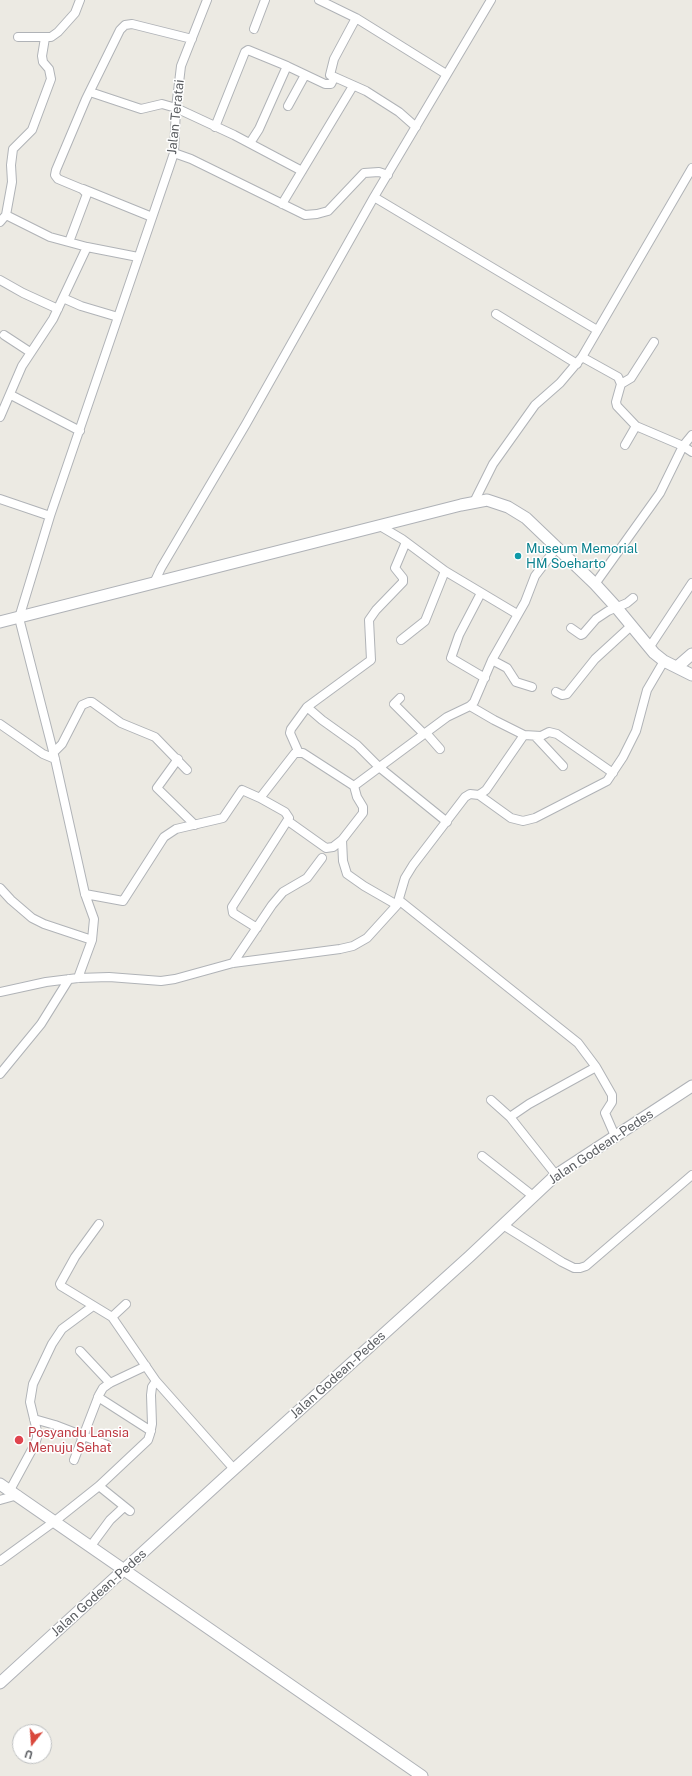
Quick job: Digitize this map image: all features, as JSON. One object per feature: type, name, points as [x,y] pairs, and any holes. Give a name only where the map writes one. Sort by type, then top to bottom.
[{"type":"street","points":[[18,37],[51,37],[58,32],[75,13],[80,0]]},
{"type":"street","name":"Jalan Teratai","points":[[20,618],[50,516],[174,153],[176,108],[182,66],[207,0]]},
{"type":"street","points":[[254,29],[265,0]]},
{"type":"street","points":[[319,0],[356,18],[446,74]]},
{"type":"street","points":[[154,583],[161,568],[246,424],[374,197],[491,0]]},
{"type":"street","points":[[356,18],[331,68],[330,75],[366,91],[386,103],[416,127]]},
{"type":"street","points":[[152,217],[58,179],[55,176],[69,136],[120,30],[125,25],[132,24],[192,39]]},
{"type":"street","points":[[45,38],[42,56],[43,62],[49,69],[51,79],[32,130],[13,149],[11,165],[12,182],[3,218],[50,237],[138,257]]},
{"type":"street","points":[[215,127],[245,52],[248,50],[252,50],[328,85],[334,78]]},
{"type":"street","points":[[250,143],[259,129],[287,66]]},
{"type":"street","points":[[288,106],[305,75]]},
{"type":"street","points":[[282,204],[354,86]]},
{"type":"street","points":[[90,92],[141,109],[162,104],[176,108],[250,143],[302,171]]},
{"type":"street","points":[[174,153],[191,159],[305,215],[328,211],[364,173],[379,172],[388,175]]},
{"type":"street","points":[[474,502],[493,464],[507,442],[535,405],[560,383],[582,357],[692,168]]},
{"type":"street","points":[[69,242],[86,200],[87,194],[82,189]]},
{"type":"street","points":[[374,197],[597,330]]},
{"type":"street","points":[[0,417],[11,395],[22,366],[30,352],[41,339],[58,308],[87,246]]},
{"type":"street","points":[[0,280],[23,293],[58,308]]},
{"type":"street","points":[[63,298],[81,306],[118,317]]},
{"type":"street","points":[[496,314],[577,364]]},
{"type":"street","points":[[4,336],[30,352]]},
{"type":"street","points":[[621,384],[631,378],[654,342]]},
{"type":"street","points":[[582,357],[618,377],[621,384],[616,402],[617,406],[636,426],[684,446],[692,452]]},
{"type":"street","points":[[11,395],[80,431]]},
{"type":"street","points":[[625,445],[636,426]]},
{"type":"street","points":[[595,584],[660,493],[684,446],[692,435]]},
{"type":"street","points":[[0,499],[50,516]]},
{"type":"street","points":[[0,622],[474,502],[487,500],[508,507],[526,518],[595,584],[616,607],[649,648],[664,661],[677,666],[692,675]]},
{"type":"street","points":[[380,526],[406,542],[445,571],[517,614]]},
{"type":"street","points":[[298,752],[290,733],[291,729],[307,707],[371,660],[369,620],[403,582],[403,578],[395,568],[406,542]]},
{"type":"street","points":[[354,786],[447,717],[470,706],[486,678],[492,660],[525,602],[535,576],[557,547]]},
{"type":"street","points":[[401,640],[424,622],[445,571]]},
{"type":"street","points":[[649,648],[692,583]]},
{"type":"street","points":[[481,592],[459,635],[450,658],[486,678]]},
{"type":"street","points":[[571,628],[581,635],[596,619],[616,607],[628,604],[633,598]]},
{"type":"street","points":[[20,618],[54,756],[85,894],[94,920],[92,940],[78,978]]},
{"type":"street","points":[[556,692],[562,695],[566,694],[595,659],[631,626]]},
{"type":"street","points":[[677,666],[692,654]]},
{"type":"street","points":[[492,660],[507,668],[516,682],[532,687]]},
{"type":"street","points":[[0,992],[46,982],[78,978],[109,977],[162,981],[175,979],[233,963],[354,946],[367,938],[399,903],[405,878],[413,865],[465,797],[470,794],[479,795],[511,818],[523,820],[535,818],[607,781],[636,731],[647,690],[664,661]]},
{"type":"street","points":[[400,698],[394,704],[440,749]]},
{"type":"street","points":[[54,756],[82,706],[88,702],[92,702],[121,723],[155,737],[187,770]]},
{"type":"street","points":[[470,706],[524,735],[541,736],[549,732],[557,734],[613,773]]},
{"type":"street","points":[[307,707],[322,720],[357,744],[379,767],[447,822]]},
{"type":"street","points":[[0,724],[43,754],[54,756]]},
{"type":"street","points":[[479,795],[486,790],[524,735]]},
{"type":"street","points":[[535,736],[563,766]]},
{"type":"street","points":[[260,798],[282,768],[295,753],[298,752],[303,753],[354,786],[364,807],[364,813],[342,840],[333,847],[326,848],[288,821]]},
{"type":"street","points":[[178,759],[157,788],[195,825]]},
{"type":"street","points":[[85,894],[123,901],[164,837],[176,829],[223,818],[242,790],[285,812],[288,816],[288,821],[232,907],[233,913],[257,928]]},
{"type":"street","points":[[342,840],[343,862],[347,874],[364,886],[399,903],[578,1043],[596,1067],[612,1095],[612,1102],[605,1114],[616,1136]]},
{"type":"street","points":[[233,963],[272,905],[283,892],[307,878],[322,858]]},
{"type":"street","points":[[0,888],[11,900],[32,918],[44,924],[92,940]]},
{"type":"street","points":[[0,1074],[41,1024],[69,979]]},
{"type":"street","points":[[510,1117],[529,1104],[596,1067]]},
{"type":"street","name":"Jalan Godean-Pedes","points":[[0,1684],[556,1175],[692,1086]]},
{"type":"street","points":[[491,1100],[510,1117],[556,1175]]},
{"type":"street","points":[[482,1156],[533,1196]]},
{"type":"street","points":[[503,1225],[562,1262],[574,1268],[580,1268],[586,1266],[692,1175]]},
{"type":"street","points":[[99,1224],[75,1257],[60,1284],[112,1317],[156,1381],[234,1469]]},
{"type":"street","points":[[112,1317],[126,1304]]},
{"type":"street","points":[[0,1500],[14,1492],[35,1444],[37,1431],[31,1408],[30,1396],[33,1384],[52,1344],[62,1329],[93,1306]]},
{"type":"street","points":[[80,1351],[110,1383]]},
{"type":"street","points":[[74,1460],[98,1397],[103,1388],[110,1383],[146,1366]]},
{"type":"street","points":[[0,1561],[55,1521],[99,1486],[148,1440],[151,1431],[152,1387],[156,1381]]},
{"type":"street","points":[[98,1397],[151,1431]]},
{"type":"street","points":[[34,1419],[108,1445]]},
{"type":"street","points":[[0,1484],[14,1492],[90,1547],[422,1776]]},
{"type":"street","points":[[90,1547],[110,1520],[127,1509],[99,1486]]},
{"type":"place","name":"Museum Memorial HM Soeharto","points":[[518,556]]},
{"type":"place","name":"Posyandu Lansia Menuju Sehat","points":[[19,1440]]}]
